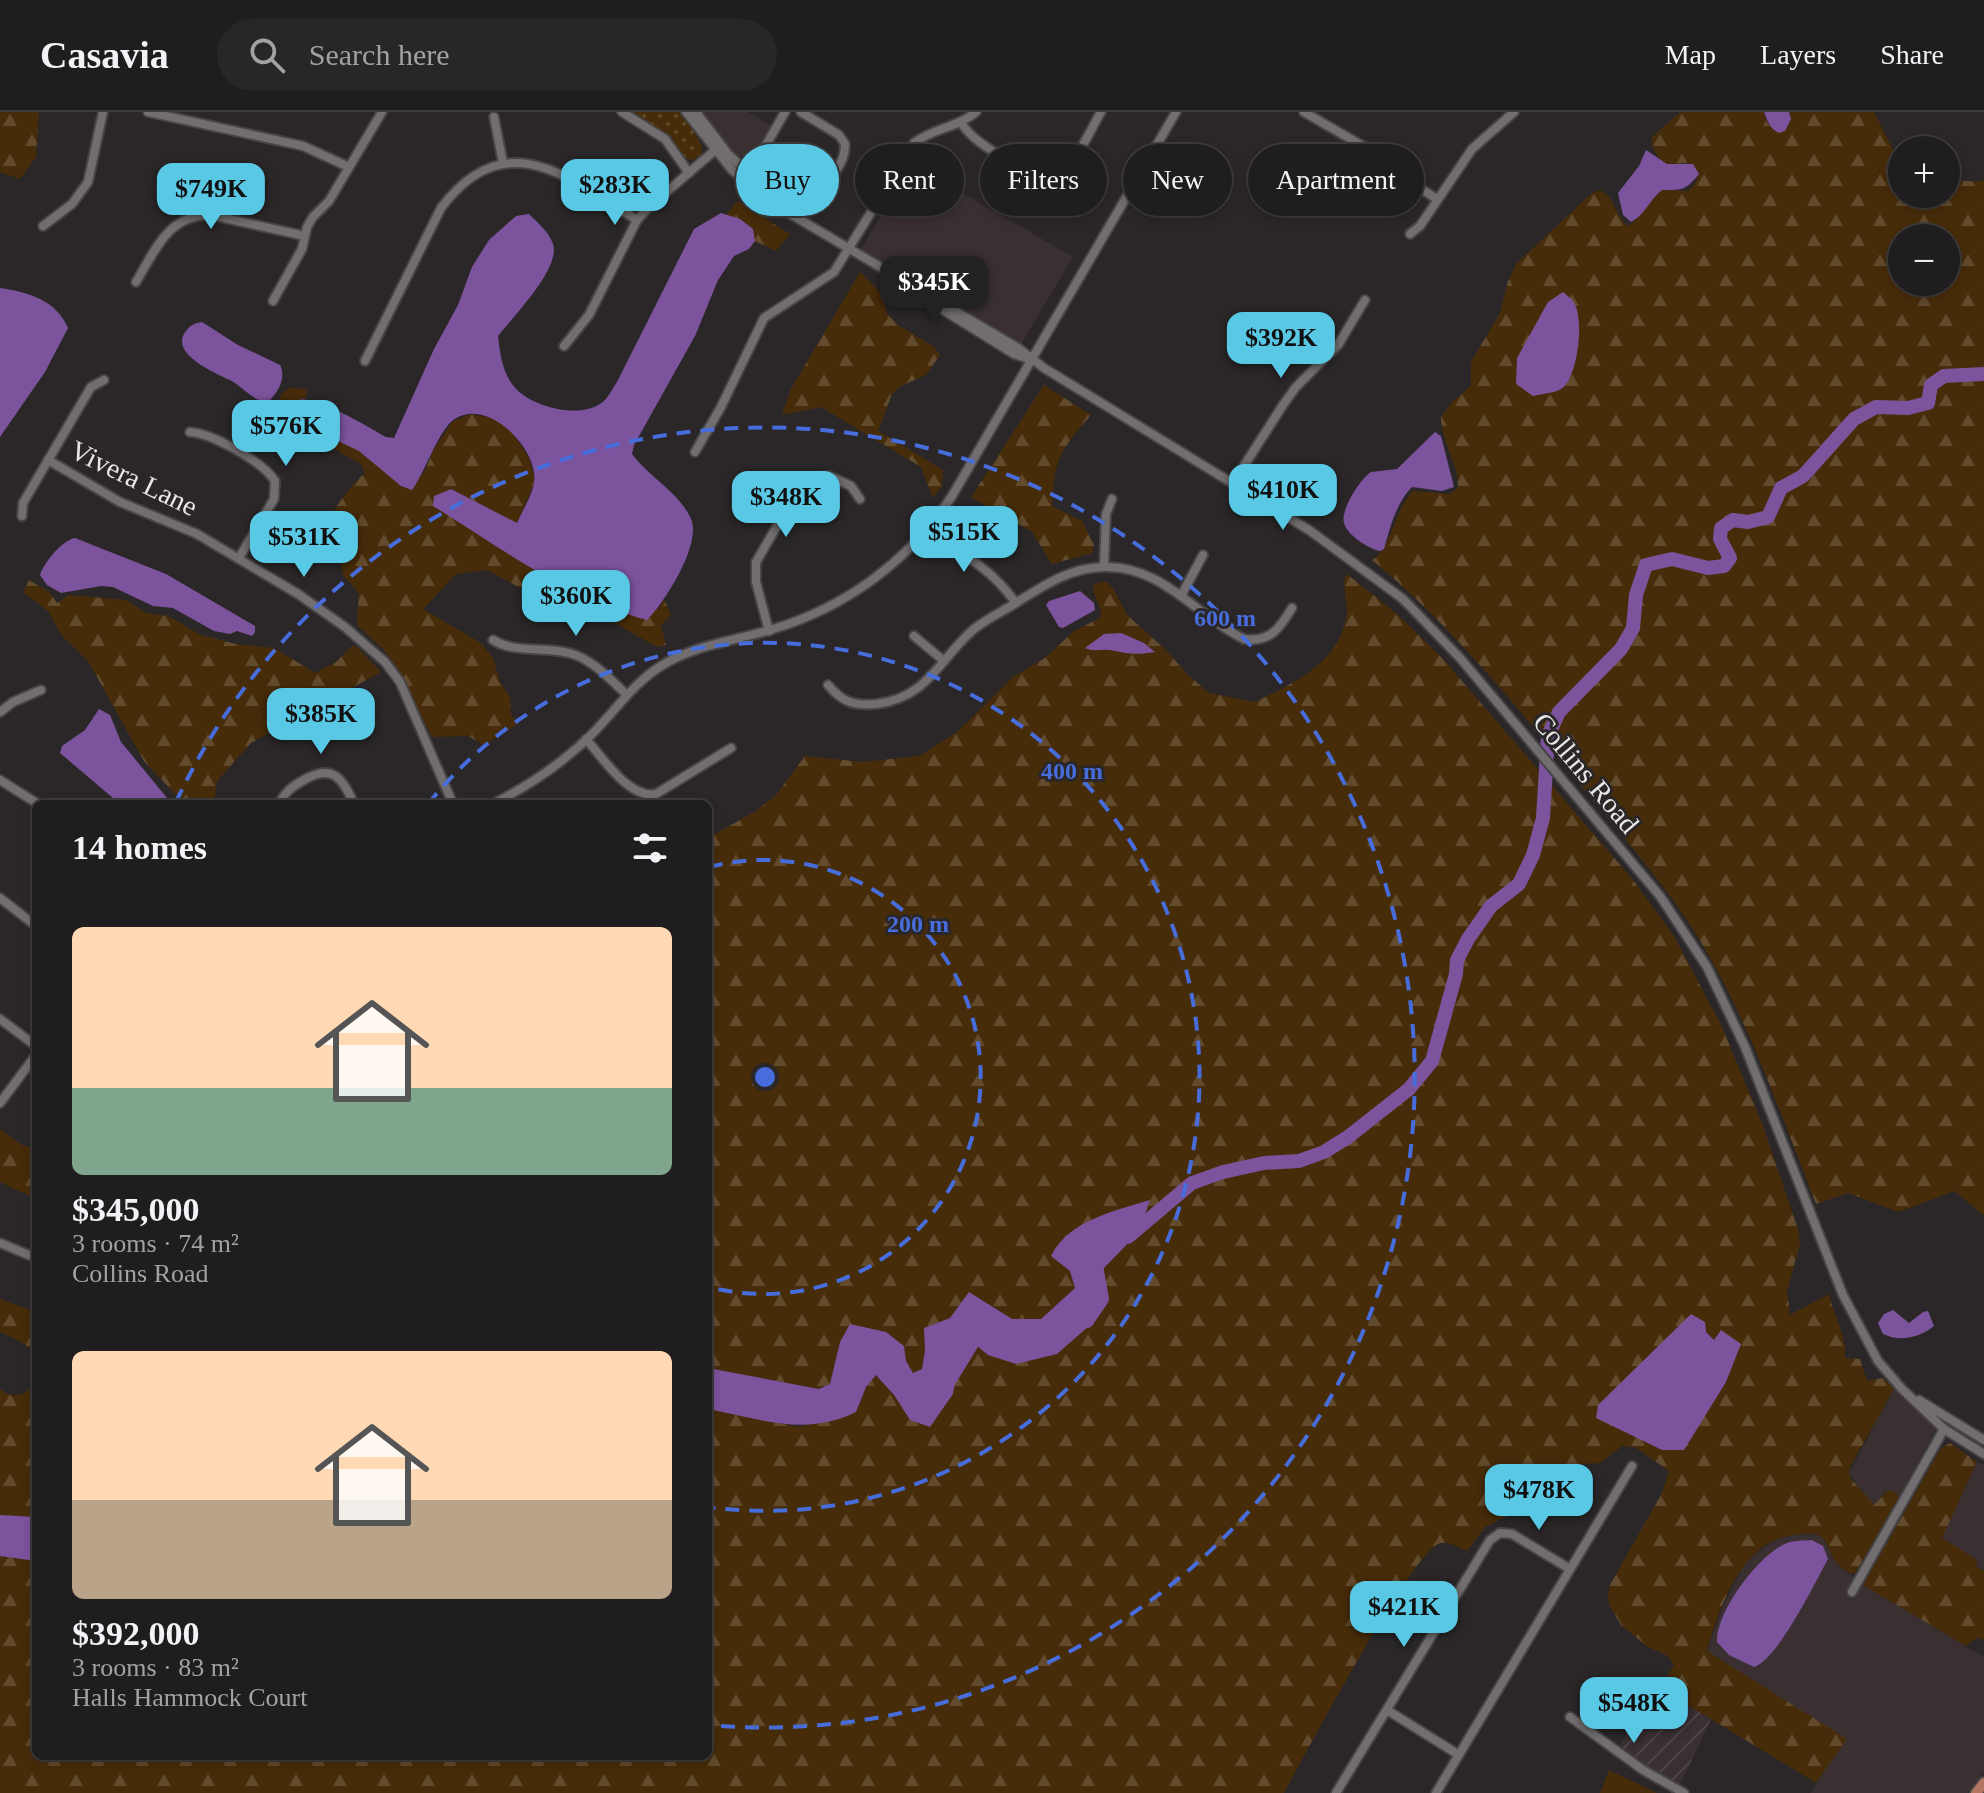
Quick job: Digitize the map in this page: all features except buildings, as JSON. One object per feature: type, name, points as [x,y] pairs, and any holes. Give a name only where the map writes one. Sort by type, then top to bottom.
[{"type":"main road","points":[[1976,1793],[1984,1783]]},
{"type":"street","points":[[43,226],[72,204],[88,182],[103,112]]},
{"type":"street","points":[[148,112],[303,146],[349,167]]},
{"type":"street","points":[[273,301],[302,249],[313,217],[329,201],[382,112]]},
{"type":"street","points":[[622,112],[665,139],[689,173]]},
{"type":"street","name":"Collins Road","points":[[686,112],[753,190],[780,209],[1018,348],[1030,360],[1309,530],[1403,599],[1443,639],[1660,896],[1707,967],[1745,1047],[1852,1315],[1878,1361],[1944,1429],[1984,1454]]},
{"type":"street","name":"Collins Road","points":[[696,112],[718,148]]},
{"type":"street","points":[[767,144],[785,112]]},
{"type":"street","points":[[801,112],[839,135],[845,144],[839,164]]},
{"type":"street","points":[[695,452],[721,407],[764,318],[829,276],[852,251],[914,143],[930,133],[961,123],[976,112]]},
{"type":"street","points":[[961,123],[982,145],[1025,171],[1044,176],[1065,169],[1101,112]]},
{"type":"street","points":[[500,800],[533,780],[586,739],[647,675],[676,657],[813,616],[852,595],[893,563],[925,532],[952,496],[1176,112]]},
{"type":"street","points":[[1304,112],[1368,149],[1437,199]]},
{"type":"street","points":[[1410,234],[1420,226],[1472,149],[1514,112]]},
{"type":"street","points":[[494,117],[503,163]]},
{"type":"street","points":[[564,346],[589,315],[637,220],[718,148]]},
{"type":"street","points":[[365,361],[441,208],[466,181],[503,163],[531,163],[560,173],[637,220]]},
{"type":"street","points":[[136,282],[171,227],[197,214],[305,236]]},
{"type":"street","points":[[1233,483],[1283,405],[1296,387],[1338,345],[1365,300]]},
{"type":"street","points":[[22,516],[23,503],[91,387],[104,380]]},
{"type":"street","points":[[190,432],[206,433],[265,469],[281,489],[239,558]]},
{"type":"street","name":"Vivera Lane","points":[[48,460],[120,502],[188,529],[320,608],[393,670],[451,800]]},
{"type":"street","points":[[769,631],[756,582],[756,562],[798,490],[812,478],[829,476],[851,486],[860,499]]},
{"type":"street","points":[[1104,566],[1106,514],[1112,499]]},
{"type":"street","points":[[925,532],[988,570],[999,579],[1016,603]]},
{"type":"street","points":[[1181,596],[1203,555]]},
{"type":"street","points":[[828,685],[838,698],[863,705],[890,702],[916,692],[977,627],[1058,578],[1104,566],[1151,577],[1235,635],[1252,640],[1271,635],[1279,629],[1292,608]]},
{"type":"street","points":[[914,636],[944,661]]},
{"type":"street","points":[[493,640],[504,647],[573,653],[595,665],[626,694]]},
{"type":"street","points":[[0,712],[13,702],[41,690]]},
{"type":"street","points":[[586,739],[631,789],[647,796],[656,794],[731,748]]},
{"type":"street","points":[[281,800],[286,791],[323,772],[340,778],[352,800]]},
{"type":"street","points":[[0,780],[32,800]]},
{"type":"street","points":[[0,898],[32,923]]},
{"type":"street","points":[[0,1019],[32,1043]]},
{"type":"street","points":[[0,1103],[32,1060]]},
{"type":"street","points":[[0,1243],[32,1256]]},
{"type":"street","name":"Collins Road","points":[[1902,1389],[1984,1440]]},
{"type":"street","points":[[1852,1592],[1944,1429]]},
{"type":"street","points":[[1436,1793],[1632,1466]]},
{"type":"street","points":[[1336,1793],[1487,1544],[1500,1533],[1512,1534],[1570,1569]]},
{"type":"street","points":[[1387,1710],[1459,1755]]},
{"type":"street","points":[[1570,1717],[1620,1755],[1684,1793]]},
{"type":"shaded area","points":[[700,112],[748,112],[773,127],[762,144],[736,144],[736,157]]},
{"type":"shaded area","points":[[1764,112],[1789,112],[1791,119],[1785,131],[1779,133],[1773,129]]},
{"type":"shaded area","points":[[1646,150],[1667,164],[1693,164],[1699,174],[1683,188],[1662,190],[1631,222],[1623,215],[1618,193],[1639,166]]},
{"type":"shaded area","points":[[964,194],[980,203],[980,216],[1002,216],[1073,257],[1020,346],[860,251],[881,216],[964,216]]},
{"type":"shaded area","points":[[721,213],[740,219],[753,229],[755,241],[749,249],[734,256],[718,280],[695,336],[634,445],[632,454],[680,501],[691,519],[693,530],[680,572],[663,601],[647,620],[618,611],[563,586],[433,506],[434,496],[451,489],[517,523],[533,488],[534,470],[520,442],[494,420],[480,415],[466,415],[452,421],[441,435],[412,490],[401,486],[359,451],[298,422],[294,406],[299,400],[311,401],[394,438],[434,349],[458,305],[472,267],[489,240],[516,216],[529,214],[549,236],[554,254],[543,279],[498,336],[504,367],[512,384],[520,392],[542,405],[569,410],[594,407],[606,399],[618,380],[694,229]]},
{"type":"shaded area","points":[[0,288],[21,292],[49,304],[68,328],[45,372],[0,437]]},
{"type":"shaded area","points":[[1563,292],[1573,301],[1579,319],[1573,370],[1561,389],[1533,396],[1516,384],[1517,358],[1548,302]]},
{"type":"shaded area","points":[[202,322],[238,345],[280,365],[280,386],[267,403],[188,354],[182,339],[189,327]]},
{"type":"shaded area","points":[[1435,432],[1441,436],[1454,487],[1442,491],[1412,487],[1398,508],[1384,549],[1375,550],[1359,541],[1344,523],[1348,503],[1357,488],[1371,472],[1397,469]]},
{"type":"shaded area","points":[[75,538],[166,574],[255,626],[255,632],[252,636],[237,631],[230,634],[214,631],[173,608],[153,606],[113,587],[61,593],[47,585],[40,575],[54,553]]},
{"type":"shaded area","points":[[1080,591],[1094,603],[1095,610],[1063,628],[1059,627],[1046,605],[1049,601]]},
{"type":"shaded area","points":[[1121,633],[1144,643],[1155,652],[1132,654],[1085,648],[1104,634]]},
{"type":"shaded area","points":[[99,709],[110,715],[121,742],[169,800],[115,800],[60,753],[62,746],[85,730]]},
{"type":"shaded area","points":[[1150,1200],[1139,1232],[1103,1269],[1098,1306],[1089,1326],[1057,1354],[1016,1364],[988,1355],[971,1341],[961,1350],[953,1394],[930,1427],[910,1420],[876,1375],[866,1387],[856,1412],[819,1423],[783,1424],[712,1410],[712,1369],[819,1389],[830,1384],[840,1342],[850,1324],[886,1332],[904,1346],[906,1361],[913,1373],[922,1369],[924,1328],[950,1318],[969,1292],[1012,1319],[1041,1319],[1075,1288],[1070,1271],[1051,1256],[1069,1234],[1108,1213]]},
{"type":"shaded area","points":[[1893,1310],[1909,1323],[1928,1311],[1934,1326],[1909,1338],[1883,1334],[1878,1323],[1884,1314]]},
{"type":"shaded area","points":[[1691,1314],[1705,1322],[1706,1332],[1714,1340],[1721,1330],[1741,1344],[1726,1382],[1684,1450],[1662,1450],[1596,1418],[1598,1405]]},
{"type":"shaded area","points":[[1895,1387],[1936,1429],[1899,1497],[1885,1491],[1874,1506],[1849,1473]]},
{"type":"shaded area","points":[[1977,1462],[1984,1465],[1984,1571],[1941,1539]]},
{"type":"shaded area","points":[[0,1515],[32,1517],[32,1560],[0,1556]]},
{"type":"shaded area","points":[[1816,1534],[1822,1537],[1837,1564],[1863,1585],[1984,1657],[1984,1773],[1968,1793],[1810,1793],[1846,1739],[1707,1651],[1724,1604],[1746,1561],[1772,1542],[1791,1535]]},
{"type":"shaded area","points":[[1812,1540],[1823,1546],[1828,1559],[1785,1635],[1764,1661],[1754,1667],[1729,1655],[1717,1642],[1719,1630],[1723,1616],[1741,1586],[1776,1549],[1790,1542]]},
{"type":"shaded area","points":[[1660,1688],[1711,1719],[1679,1787],[1617,1750],[1653,1690]]},
{"type":"green space","points":[[0,112],[39,112],[36,157],[20,179],[0,172]]},
{"type":"green space","points":[[631,112],[683,112],[702,146],[702,153],[694,160],[687,159],[666,134]]},
{"type":"green space","points":[[1680,112],[1764,112],[1768,124],[1785,131],[1791,119],[1789,112],[1874,112],[1888,140],[1888,208],[1960,208],[1960,180],[1984,180],[1984,1216],[1955,1191],[1898,1212],[1848,1193],[1816,1204],[1737,1010],[1679,908],[1486,672],[1431,613],[1372,560],[1384,548],[1413,491],[1451,494],[1458,488],[1441,417],[1452,402],[1471,386],[1471,362],[1500,313],[1516,264],[1591,194],[1600,190],[1605,193],[1628,226],[1662,190],[1688,191],[1695,184],[1699,174],[1689,163],[1667,164],[1658,157],[1651,144],[1652,137]]},
{"type":"green space","points":[[736,202],[736,216],[761,216],[790,234],[776,251],[755,241],[753,229],[740,219],[726,215]]},
{"type":"green space","points":[[860,272],[883,295],[887,314],[898,325],[934,347],[940,355],[926,375],[899,387],[892,394],[878,431],[943,470],[942,486],[933,498],[921,467],[821,407],[782,415],[791,389]]},
{"type":"green space","points":[[1044,385],[1091,415],[1061,456],[1052,506],[1082,521],[1094,545],[1092,553],[1052,564],[1032,532],[971,497]]},
{"type":"green space","points":[[290,388],[307,389],[306,398],[299,400],[401,486],[424,473],[434,449],[452,422],[470,414],[497,419],[512,432],[529,458],[535,481],[517,523],[451,489],[658,610],[664,599],[671,615],[661,625],[666,645],[657,647],[563,594],[530,593],[487,570],[456,574],[423,609],[481,643],[493,658],[500,682],[510,697],[511,715],[518,724],[484,745],[468,736],[432,737],[396,666],[357,625],[359,593],[343,575],[341,564],[321,545],[337,506],[365,473],[361,464],[297,428],[277,411],[281,394]]},
{"type":"green space","points":[[1347,574],[1397,614],[1444,660],[1633,880],[1674,936],[1722,1027],[1763,1126],[1798,1229],[1800,1244],[1787,1291],[1790,1315],[1829,1294],[1844,1341],[1845,1358],[1860,1359],[1867,1381],[1882,1378],[1895,1387],[1849,1469],[1850,1477],[1874,1505],[1888,1490],[1899,1497],[1855,1573],[1851,1574],[1838,1564],[1823,1538],[1818,1535],[1802,1534],[1777,1539],[1747,1562],[1736,1578],[1726,1596],[1707,1651],[1847,1739],[1816,1783],[1660,1688],[1674,1665],[1668,1656],[1648,1647],[1621,1625],[1609,1605],[1610,1585],[1662,1493],[1669,1471],[1635,1447],[1622,1446],[1600,1463],[1582,1464],[1565,1495],[1555,1503],[1525,1498],[1513,1513],[1485,1527],[1467,1551],[1441,1543],[1424,1556],[1383,1618],[1284,1793],[0,1793],[0,1556],[32,1560],[32,1760],[712,1760],[712,1410],[799,1427],[856,1412],[866,1387],[876,1375],[894,1395],[972,1340],[988,1355],[1098,1306],[1103,1269],[1139,1232],[1070,1271],[1075,1288],[1041,1319],[1012,1319],[969,1292],[950,1318],[924,1328],[922,1369],[912,1373],[904,1346],[840,1342],[830,1384],[819,1389],[712,1369],[712,836],[756,811],[776,795],[805,756],[863,762],[919,756],[956,733],[1013,677],[1045,658],[1074,631],[1100,618],[1101,610],[1093,586],[1099,582],[1107,582],[1127,615],[1209,693],[1255,702],[1315,668],[1337,643],[1347,610],[1344,586]],"holes":[[[1705,1322],[1706,1332],[1715,1340],[1722,1330],[1661,1450]]]},
{"type":"green space","points":[[29,580],[49,592],[57,603],[69,595],[126,600],[146,613],[168,616],[201,635],[236,644],[274,648],[315,673],[336,662],[352,646],[357,647],[381,672],[251,743],[217,781],[215,800],[179,800],[144,761],[88,661],[62,636],[48,611],[23,592]]},
{"type":"green space","points":[[0,1129],[20,1144],[32,1148],[32,1197],[0,1182]]},
{"type":"green space","points":[[0,1299],[32,1311],[32,1352],[26,1345],[0,1332]]},
{"type":"green space","points":[[32,1386],[32,1517],[0,1515],[0,1389],[17,1395]]},
{"type":"green space","points":[[1950,1443],[1977,1462],[1942,1538],[1976,1559],[1977,1567],[1984,1571],[1984,1640],[1977,1638],[1966,1646],[1863,1585],[1941,1448]]},
{"type":"green space","points":[[1609,1770],[1657,1793],[1600,1793]]},
{"type":"waterway","points":[[1128,1237],[1192,1183],[1223,1172],[1264,1163],[1299,1161],[1324,1152],[1409,1089],[1432,1061],[1457,960],[1491,906],[1519,884],[1533,855],[1543,818],[1548,736],[1559,712],[1621,649],[1633,628],[1636,595],[1646,565],[1672,559],[1708,568],[1724,566],[1730,558],[1720,539],[1721,528],[1733,520],[1748,522],[1768,517],[1781,488],[1803,476],[1854,419],[1876,407],[1908,408],[1928,403],[1931,385],[1944,376],[1984,374]]},
{"type":"waterway","points":[[1087,1321],[1102,1299],[1097,1271]]},
{"type":"waterway","points":[[947,1384],[974,1340],[989,1335]]}]
